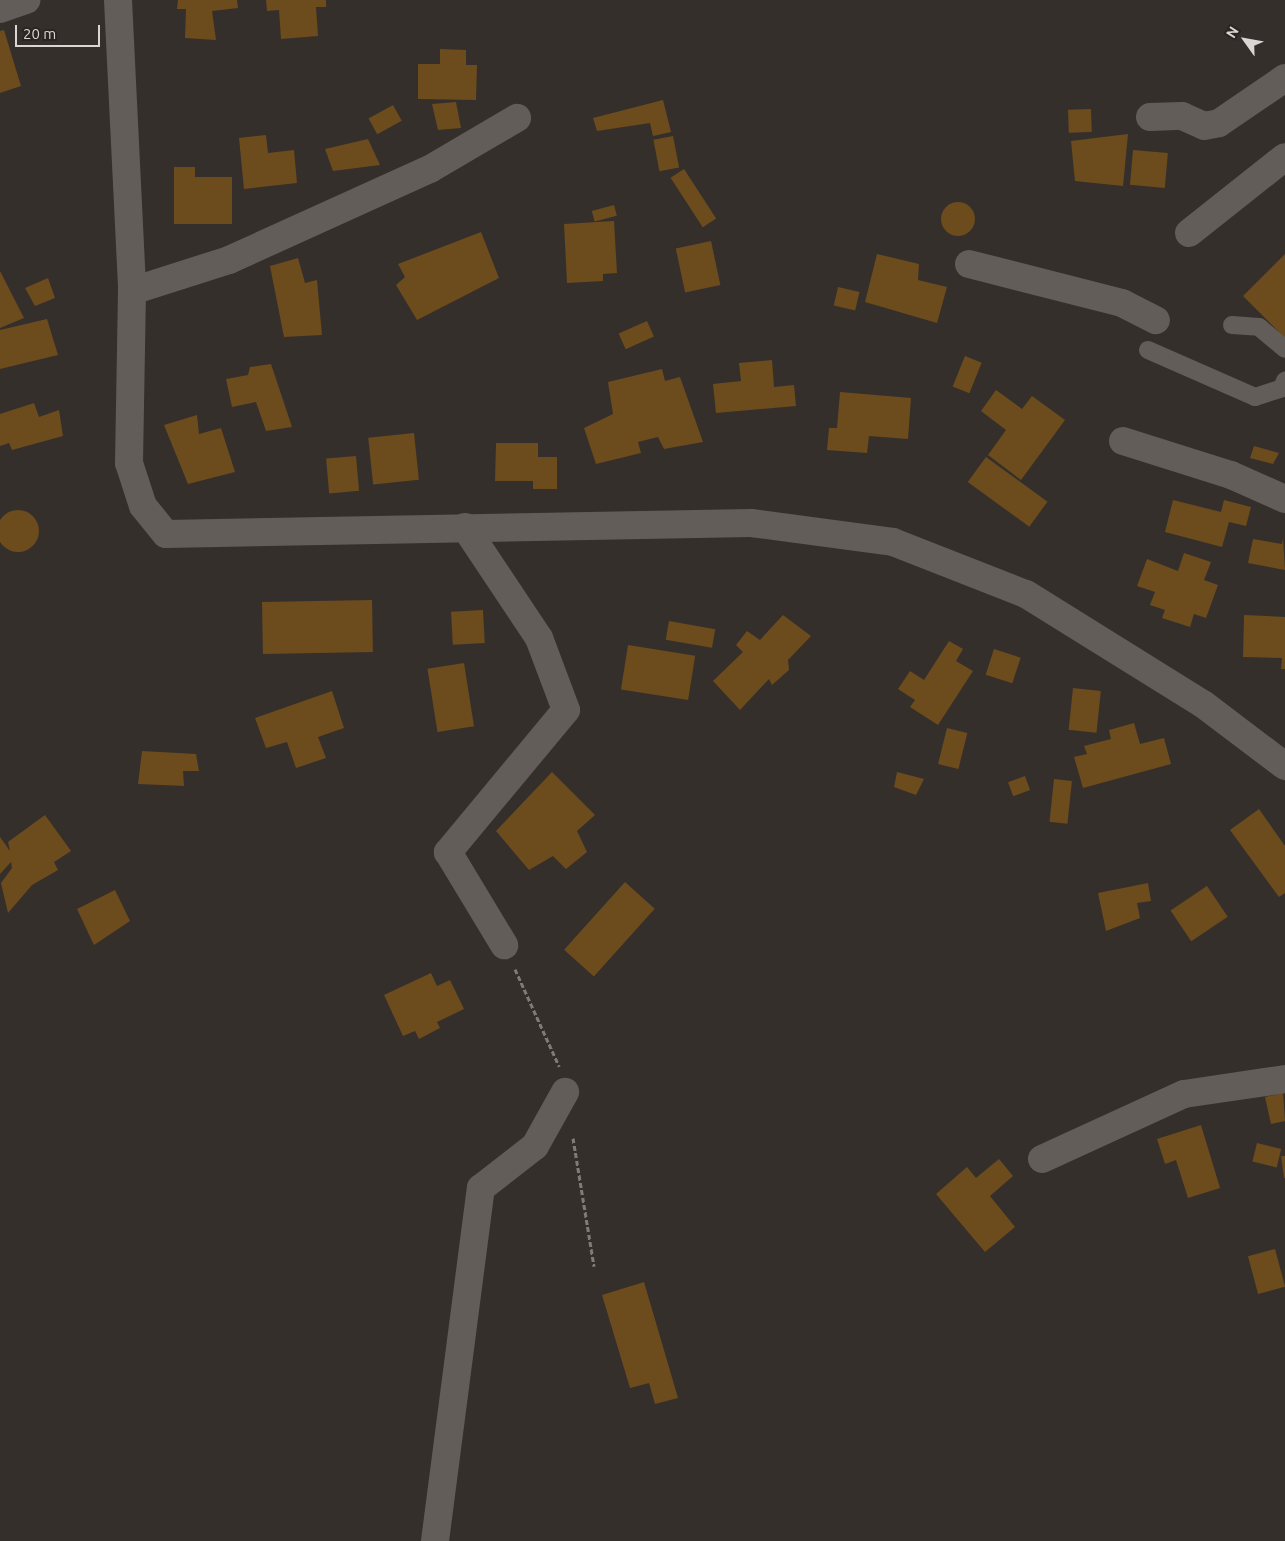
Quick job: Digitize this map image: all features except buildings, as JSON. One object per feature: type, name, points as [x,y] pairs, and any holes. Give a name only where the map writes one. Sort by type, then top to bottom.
[{"type":"street","points":[[0,9],[26,0]]},
{"type":"street","points":[[118,0],[132,291],[129,463],[142,506],[166,534],[751,523],[893,542],[1034,598],[1203,704],[1285,766]]},
{"type":"street","points":[[1150,117],[1182,116],[1204,126],[1218,123],[1285,78]]},
{"type":"street","points":[[132,291],[229,260],[430,169],[517,118]]},
{"type":"street","points":[[1189,233],[1285,156]]},
{"type":"street","points":[[969,264],[1122,303],[1156,320]]},
{"type":"street","points":[[1123,441],[1231,475],[1285,499]]},
{"type":"street","points":[[465,527],[539,638],[566,710],[448,852],[504,945]]},
{"type":"street","points":[[1042,1159],[1184,1094],[1285,1079]]},
{"type":"street","points":[[435,1541],[481,1188],[535,1146],[565,1092]]},
{"type":"lane","points":[[1232,325],[1260,327],[1285,349]]},
{"type":"lane","points":[[1148,350],[1255,397],[1282,388],[1285,381]]}]
